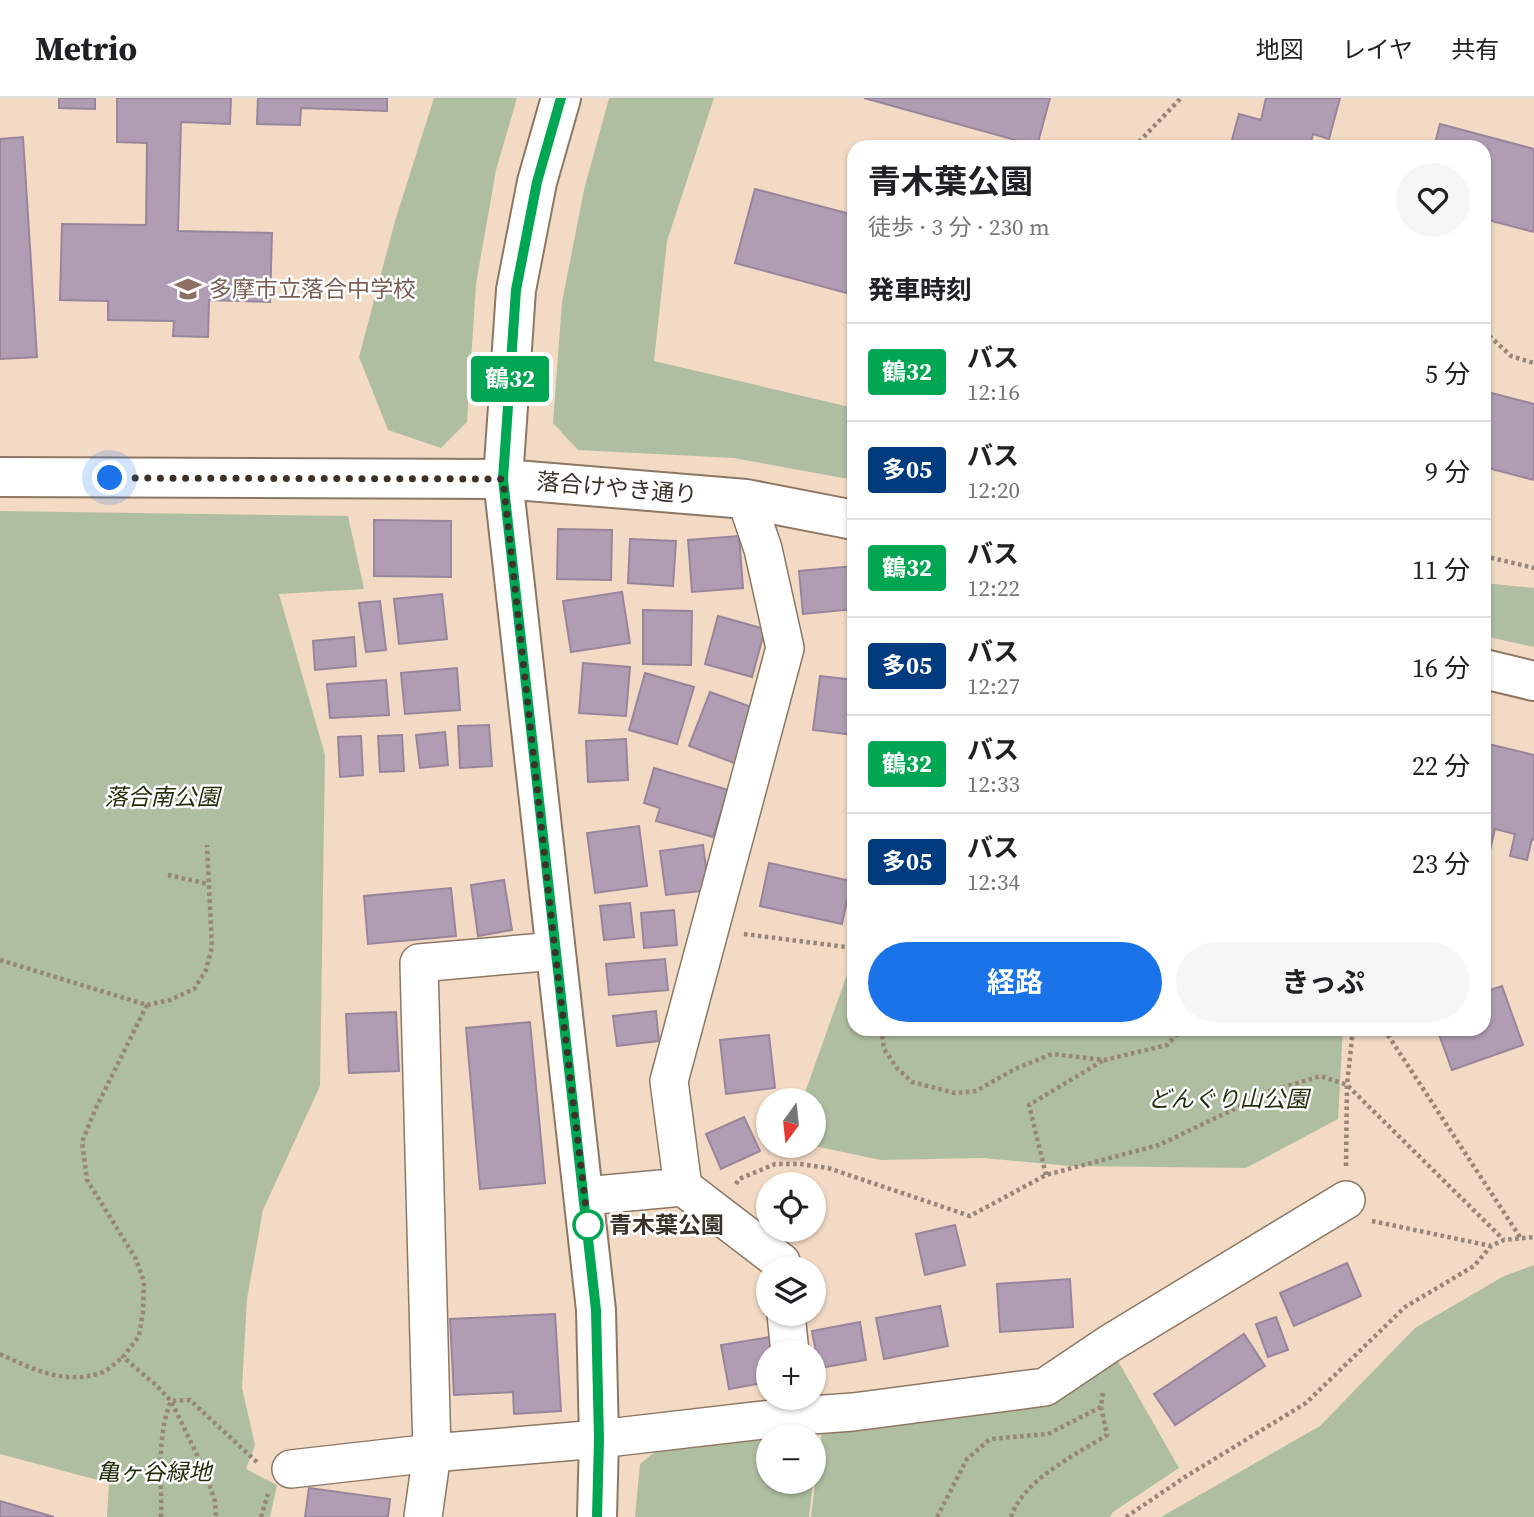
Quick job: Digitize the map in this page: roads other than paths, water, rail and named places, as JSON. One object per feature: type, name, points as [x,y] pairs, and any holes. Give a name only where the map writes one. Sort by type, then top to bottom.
[{"type":"street","points":[[561,98],[537,182],[516,290],[503,479],[596,1310],[599,1439],[597,1517]]},
{"type":"street","name":"落合けやき通り","points":[[0,477],[503,479],[746,499],[847,519]]},
{"type":"street","points":[[683,1187],[669,1081],[785,648],[763,549],[746,499]]},
{"type":"street","points":[[1491,671],[1534,681]]},
{"type":"street","points":[[423,1517],[432,1453],[419,963],[555,951]]},
{"type":"street","points":[[585,1196],[683,1187],[772,1256]]},
{"type":"street","points":[[826,1410],[853,1412],[1045,1387],[1109,1344],[1346,1200]]},
{"type":"street","points":[[278,1470],[432,1453],[599,1439],[778,1410]]},
{"type":"place","name":"多摩市立落合中学校","points":[[188,289]]},
{"type":"place","name":"青木葉公園","points":[[588,1225]]},
{"type":"park label","name":"落合南公園","points":[[162,797]]},
{"type":"park label","name":"どんぐり山公園","points":[[1228,1099]]},
{"type":"park label","name":"亀ヶ谷緑地","points":[[154,1472]]}]
